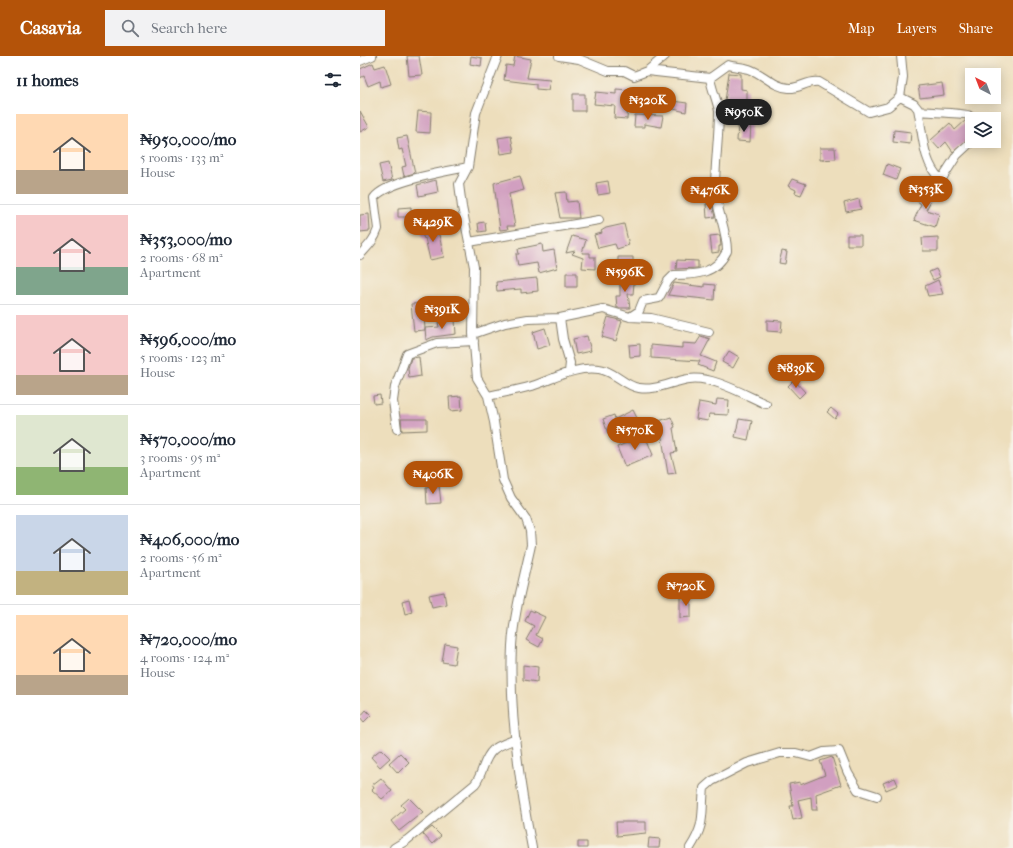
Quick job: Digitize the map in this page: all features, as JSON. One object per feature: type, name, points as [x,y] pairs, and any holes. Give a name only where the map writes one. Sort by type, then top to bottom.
[{"type":"street","points":[[360,61],[372,56]]},
{"type":"street","points":[[498,56],[476,113],[468,167],[459,184],[474,267],[474,337],[477,378],[488,396],[494,422],[502,480],[510,498],[526,519],[530,531],[531,545],[512,644],[512,672],[516,739],[532,848]]},
{"type":"street","points":[[559,56],[579,60],[608,71],[624,70],[634,76],[647,71],[665,56]]},
{"type":"street","points":[[647,71],[710,78],[728,65],[750,70],[768,79],[774,85],[790,88],[812,81],[819,82],[869,112],[888,107],[900,97],[903,77],[901,56]]},
{"type":"street","points":[[630,317],[639,311],[643,301],[659,298],[668,281],[673,276],[702,274],[716,264],[727,251],[726,234],[719,213],[715,189],[719,111],[710,78]]},
{"type":"street","points":[[900,97],[914,104],[919,111],[926,156],[936,176],[941,180],[957,156],[965,148]]},
{"type":"street","points":[[919,111],[942,114],[965,114]]},
{"type":"street","points":[[360,255],[370,246],[378,229],[374,198],[381,191],[400,183],[468,167]]},
{"type":"street","points":[[469,242],[599,220]]},
{"type":"street","points":[[397,429],[393,401],[395,387],[407,354],[437,343],[474,337],[505,323],[528,319],[560,318],[603,309],[630,317],[651,318],[708,332]]},
{"type":"street","points":[[560,318],[563,339],[570,364],[569,372]]},
{"type":"street","points":[[488,396],[532,386],[581,368],[604,370],[614,374],[631,386],[639,388],[665,386],[691,378],[710,380],[766,404]]},
{"type":"street","points":[[394,848],[407,840],[475,784],[482,773],[487,757],[493,749],[516,739]]},
{"type":"street","points":[[690,848],[699,834],[703,820],[704,788],[712,781],[747,763],[780,753],[796,753],[811,757],[824,752],[838,751],[858,790],[877,796]]},
{"type":"building","points":[[407,56],[419,56],[422,75],[409,76]]},
{"type":"building","points":[[471,56],[482,58],[481,66],[470,64]]},
{"type":"building","points":[[515,56],[531,59],[527,78],[550,80],[548,90],[536,89],[536,84],[504,80],[506,65],[513,66]]},
{"type":"building","points":[[373,63],[375,68],[385,65],[391,84],[381,87],[380,81],[368,86],[364,76],[360,78],[360,69]]},
{"type":"building","points":[[729,73],[741,74],[741,89],[747,90],[747,102],[725,101]]},
{"type":"building","points":[[942,83],[944,95],[920,98],[918,86]]},
{"type":"building","points":[[616,89],[629,90],[627,119],[614,118],[615,106],[594,104],[596,92],[616,94]]},
{"type":"building","points":[[657,90],[667,95],[665,100],[687,103],[686,112],[649,103],[652,91],[656,92]]},
{"type":"building","points":[[573,94],[585,94],[585,111],[573,111]]},
{"type":"building","points":[[360,111],[369,127],[360,132]]},
{"type":"building","points":[[418,111],[431,112],[430,133],[416,132]]},
{"type":"building","points":[[635,115],[663,116],[661,127],[644,124],[644,127],[634,127]]},
{"type":"building","points":[[965,121],[965,142],[953,152],[946,142],[939,149],[931,140],[950,123],[955,130]]},
{"type":"building","points":[[738,124],[751,124],[750,142],[737,141]]},
{"type":"building","points":[[894,130],[911,132],[910,144],[893,142]]},
{"type":"building","points":[[407,136],[415,173],[404,176],[402,167],[406,166],[402,149],[399,150],[397,138]]},
{"type":"building","points":[[511,136],[514,152],[501,154],[498,138]]},
{"type":"building","points":[[820,148],[835,148],[836,159],[820,160]]},
{"type":"building","points":[[388,163],[392,180],[383,182],[379,165]]},
{"type":"building","points":[[887,164],[900,169],[896,180],[883,175]]},
{"type":"building","points":[[520,176],[524,190],[509,194],[515,226],[507,226],[508,229],[500,230],[494,183]]},
{"type":"building","points":[[792,179],[806,184],[801,195],[795,193],[796,190],[788,186]]},
{"type":"building","points":[[436,180],[438,192],[419,196],[417,185]]},
{"type":"building","points":[[608,181],[610,193],[598,195],[596,183]]},
{"type":"building","points":[[923,189],[934,195],[926,210],[939,214],[935,227],[914,220],[921,204],[917,201]]},
{"type":"building","points":[[566,192],[567,202],[577,201],[579,218],[560,218],[555,193]]},
{"type":"building","points":[[859,199],[861,209],[846,212],[844,203]]},
{"type":"building","points":[[706,204],[712,204],[715,217],[707,218]]},
{"type":"building","points":[[411,207],[411,217],[398,217],[398,208]]},
{"type":"building","points":[[369,214],[370,231],[360,232],[360,215]]},
{"type":"building","points":[[485,222],[486,231],[479,232],[478,223]]},
{"type":"building","points":[[624,224],[629,245],[617,249],[615,244],[598,248],[594,235],[602,233],[601,231],[606,228]]},
{"type":"building","points":[[437,226],[444,257],[430,260],[425,238],[424,239],[421,231]]},
{"type":"building","points":[[720,235],[721,246],[719,246],[719,252],[712,253],[710,236]]},
{"type":"building","points":[[847,235],[861,235],[861,245],[847,245]]},
{"type":"building","points":[[572,236],[586,240],[582,253],[590,253],[590,257],[595,257],[595,269],[582,268],[583,258],[572,254],[575,251],[566,253]]},
{"type":"building","points":[[938,237],[938,251],[923,251],[922,238]]},
{"type":"building","points":[[542,244],[543,252],[554,250],[557,268],[539,273],[537,263],[518,266],[516,254],[519,254],[518,249]]},
{"type":"building","points":[[782,251],[787,252],[785,264],[779,263]]},
{"type":"building","points":[[618,257],[633,257],[633,266],[618,266]]},
{"type":"building","points":[[677,260],[698,261],[698,268],[676,269]]},
{"type":"building","points":[[936,269],[940,277],[933,280],[929,272]]},
{"type":"building","points":[[566,273],[577,273],[577,287],[566,287]]},
{"type":"building","points":[[537,278],[538,291],[521,293],[521,289],[497,291],[496,282]]},
{"type":"building","points":[[620,279],[632,279],[634,283],[633,294],[628,294],[630,308],[617,308],[616,296],[620,296]]},
{"type":"building","points":[[938,280],[943,294],[928,296],[925,286]]},
{"type":"building","points":[[674,283],[704,287],[704,284],[715,285],[714,300],[668,295]]},
{"type":"building","points":[[426,300],[432,300],[432,313],[424,313],[425,330],[414,331],[411,304],[426,303]]},
{"type":"building","points":[[608,317],[622,321],[616,341],[602,337]]},
{"type":"building","points":[[455,320],[456,334],[433,337],[426,340],[425,328],[439,327],[438,322]]},
{"type":"building","points":[[767,320],[782,321],[781,332],[767,331]]},
{"type":"building","points":[[545,328],[550,345],[537,349],[533,332]]},
{"type":"building","points":[[587,336],[591,351],[576,354],[573,339]]},
{"type":"building","points":[[701,336],[710,339],[701,356],[716,362],[713,371],[698,365],[700,361],[651,358],[651,345],[682,348],[682,343],[696,344]]},
{"type":"building","points":[[640,344],[640,356],[630,357],[629,345]]},
{"type":"building","points":[[729,351],[739,357],[733,368],[722,362]]},
{"type":"building","points":[[419,357],[421,376],[409,378],[408,368],[411,358]]},
{"type":"building","points":[[794,380],[805,392],[799,398],[788,386]]},
{"type":"building","points":[[380,395],[381,403],[374,404],[373,396]]},
{"type":"building","points":[[461,396],[462,410],[450,411],[449,397]]},
{"type":"building","points":[[717,399],[729,400],[728,415],[709,414],[708,421],[696,419],[699,402],[716,405]]},
{"type":"building","points":[[831,408],[838,414],[835,419],[827,412]]},
{"type":"building","points":[[633,410],[638,420],[608,434],[603,419],[614,415],[615,419]]},
{"type":"building","points":[[671,417],[675,427],[673,428],[677,452],[671,453],[676,473],[668,474],[661,432],[654,435],[650,424]]},
{"type":"building","points":[[401,419],[427,419],[427,430],[402,431]]},
{"type":"building","points":[[739,419],[752,421],[748,440],[735,437]]},
{"type":"building","points":[[645,435],[653,455],[625,467],[617,447]]},
{"type":"building","points":[[439,485],[441,503],[427,504],[426,488]]},
{"type":"building","points":[[444,592],[446,604],[432,607],[429,595]]},
{"type":"building","points":[[691,596],[691,617],[680,618],[680,597]]},
{"type":"building","points":[[409,599],[412,612],[405,614],[402,601]]},
{"type":"building","points":[[530,610],[545,617],[536,635],[543,639],[539,647],[526,640],[534,626],[525,621]]},
{"type":"building","points":[[445,644],[457,646],[454,664],[442,662]]},
{"type":"building","points":[[523,665],[538,667],[537,682],[523,680]]},
{"type":"building","points":[[366,710],[371,715],[364,722],[360,717]]},
{"type":"building","points":[[381,749],[390,758],[380,767],[371,757]]},
{"type":"building","points":[[400,753],[409,762],[398,773],[389,763]]},
{"type":"building","points":[[832,757],[841,785],[816,794],[817,810],[812,810],[811,797],[798,800],[802,818],[793,820],[790,806],[793,806],[789,784],[800,782],[800,785],[825,775],[820,761]]},
{"type":"building","points":[[381,778],[392,791],[382,799],[372,790],[374,788],[372,785]]},
{"type":"building","points":[[895,778],[898,785],[886,790],[883,783]]},
{"type":"building","points":[[409,798],[423,812],[399,831],[391,821],[405,809],[401,805]]},
{"type":"building","points":[[616,822],[646,822],[646,833],[617,836]]},
{"type":"building","points":[[432,827],[441,836],[432,844],[423,834]]},
{"type":"building","points":[[649,838],[660,839],[659,848],[648,848]]},
{"type":"building","points":[[578,842],[587,842],[587,848],[578,848]]}]
